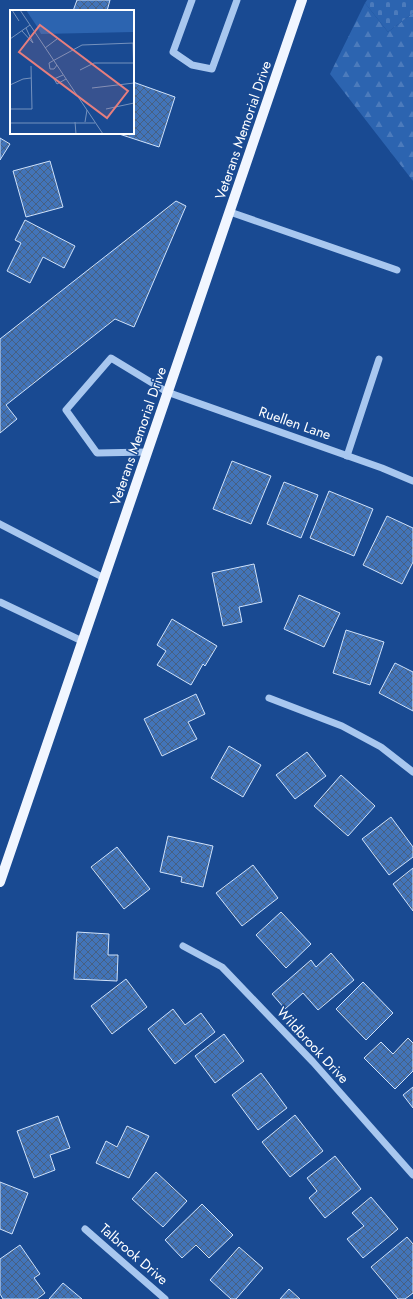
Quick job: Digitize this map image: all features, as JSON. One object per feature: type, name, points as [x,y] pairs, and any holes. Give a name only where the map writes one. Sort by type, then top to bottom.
[{"type":"main road","name":"Veterans Memorial Drive","points":[[0,882],[302,0]]},
{"type":"street","points":[[192,0],[173,52],[192,65],[212,69],[237,0]]},
{"type":"street","points":[[230,212],[397,270]]},
{"type":"street","name":"Ruellen Lane","points":[[147,452],[97,453],[66,410],[111,358],[167,392],[413,481]]},
{"type":"street","points":[[347,456],[379,359]]},
{"type":"street","points":[[0,524],[104,578]]},
{"type":"street","points":[[0,602],[82,642]]},
{"type":"street","points":[[269,698],[342,726],[380,747],[413,772]]},
{"type":"street","name":"Wildbrook Drive","points":[[183,946],[222,967],[313,1062],[413,1175]]},
{"type":"street","name":"Talbrook Drive","points":[[85,1229],[165,1299]]},
{"type":"green space","points":[[367,0],[413,0],[413,13],[388,32],[365,3]]},
{"type":"green space","points":[[365,3],[388,32],[413,13],[413,181],[330,74]]},
{"type":"building","points":[[77,0],[110,0],[107,10],[73,10]]},
{"type":"building","points":[[134,82],[175,97],[159,147],[119,134],[134,134]]},
{"type":"building","points":[[0,138],[10,144],[0,160]]},
{"type":"building","points":[[50,161],[63,207],[26,217],[13,171]]},
{"type":"building","points":[[176,201],[186,206],[134,327],[115,319],[6,405],[17,419],[0,433],[0,339]]},
{"type":"building","points":[[25,220],[75,246],[64,268],[43,257],[30,283],[7,271],[21,243],[15,240]]},
{"type":"building","points":[[232,461],[271,476],[251,524],[213,509]]},
{"type":"building","points":[[284,482],[318,495],[301,538],[267,524]]},
{"type":"building","points":[[329,491],[373,509],[354,556],[310,538]]},
{"type":"building","points":[[387,516],[413,528],[413,562],[402,584],[363,565]]},
{"type":"building","points":[[254,564],[262,602],[239,607],[242,622],[223,626],[212,573]]},
{"type":"building","points":[[299,595],[340,613],[324,647],[284,629]]},
{"type":"building","points":[[172,619],[217,646],[205,666],[203,664],[191,685],[157,665],[166,651],[157,645]]},
{"type":"building","points":[[346,630],[384,642],[370,685],[333,673]]},
{"type":"building","points":[[395,663],[413,672],[413,711],[379,693]]},
{"type":"building","points":[[196,694],[205,714],[188,722],[197,739],[162,756],[144,719]]},
{"type":"building","points":[[229,746],[261,765],[243,797],[211,778]]},
{"type":"building","points":[[307,752],[326,776],[295,799],[276,775]]},
{"type":"building","points":[[341,775],[375,806],[348,836],[314,806]]},
{"type":"building","points":[[391,817],[413,847],[413,857],[389,875],[362,839]]},
{"type":"building","points":[[168,836],[213,846],[203,887],[181,882],[182,877],[160,872]]},
{"type":"building","points":[[117,847],[150,889],[124,909],[91,867]]},
{"type":"building","points":[[253,865],[278,898],[242,926],[216,893]]},
{"type":"building","points":[[413,868],[413,911],[393,884]]},
{"type":"building","points":[[281,912],[311,944],[286,968],[256,935]]},
{"type":"building","points":[[77,932],[109,934],[108,955],[118,955],[117,981],[74,979]]},
{"type":"building","points":[[331,953],[354,980],[318,1010],[303,993],[285,1009],[272,994],[311,960],[316,967]]},
{"type":"building","points":[[126,979],[147,1007],[112,1034],[91,1006]]},
{"type":"building","points":[[363,982],[393,1013],[366,1040],[336,1009]]},
{"type":"building","points":[[173,1009],[185,1025],[201,1013],[215,1032],[175,1064],[148,1029]]},
{"type":"building","points":[[224,1034],[244,1061],[215,1083],[195,1056]]},
{"type":"building","points":[[408,1038],[413,1043],[413,1071],[395,1089],[364,1058],[381,1042],[393,1054]]},
{"type":"building","points":[[261,1073],[287,1108],[258,1130],[232,1095]]},
{"type":"building","points":[[413,1087],[413,1108],[403,1095]]},
{"type":"building","points":[[295,1115],[323,1151],[290,1177],[262,1142]]},
{"type":"building","points":[[58,1116],[70,1148],[50,1155],[55,1170],[34,1178],[17,1131]]},
{"type":"building","points":[[127,1126],[149,1136],[129,1178],[96,1163],[106,1141],[117,1147]]},
{"type":"building","points":[[335,1156],[361,1189],[325,1218],[309,1198],[317,1191],[307,1178]]},
{"type":"building","points":[[156,1172],[187,1201],[163,1227],[132,1199]]},
{"type":"building","points":[[0,1182],[28,1193],[12,1234],[0,1229]]},
{"type":"building","points":[[371,1197],[398,1229],[363,1258],[347,1239],[364,1226],[352,1213]]},
{"type":"building","points":[[202,1204],[233,1235],[209,1258],[196,1245],[182,1258],[165,1240]]},
{"type":"building","points":[[407,1237],[413,1244],[413,1293],[405,1299],[398,1299],[371,1267]]},
{"type":"building","points":[[20,1245],[40,1274],[34,1278],[45,1293],[37,1299],[3,1299],[0,1294],[0,1259]]},
{"type":"building","points":[[239,1247],[263,1268],[236,1299],[231,1299],[210,1280]]},
{"type":"building","points":[[63,1283],[82,1299],[49,1299]]},
{"type":"building","points":[[289,1289],[300,1299],[280,1299]]}]
